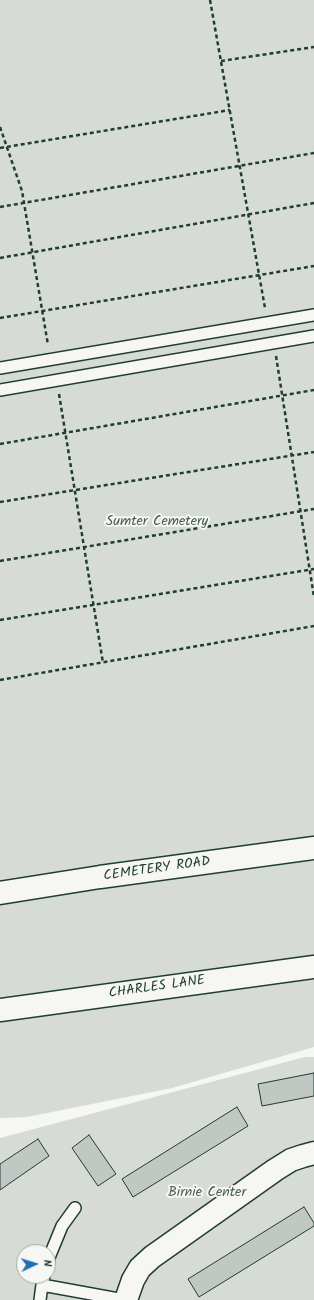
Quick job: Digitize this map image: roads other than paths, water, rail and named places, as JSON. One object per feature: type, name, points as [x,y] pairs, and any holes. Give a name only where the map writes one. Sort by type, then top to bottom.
[{"type":"street","name":"CEMETERY ROAD","points":[[0,893],[108,876],[314,848]]},
{"type":"street","name":"CHARLES LANE","points":[[0,1010],[314,967]]},
{"type":"street","points":[[126,1300],[133,1280],[140,1268],[152,1257],[275,1170],[291,1160],[314,1153]]},
{"type":"lane","points":[[0,368],[314,315]]},
{"type":"lane","points":[[0,390],[314,336]]},
{"type":"lane","points":[[55,1244],[62,1226],[75,1208]]},
{"type":"lane","points":[[40,1300],[43,1284]]},
{"type":"lane","points":[[56,1284],[126,1300]]},
{"type":"park label","name":"Sumter Cemetery","points":[[157,523]]},
{"type":"park label","name":"Birnie Center","points":[[207,1194]]}]
